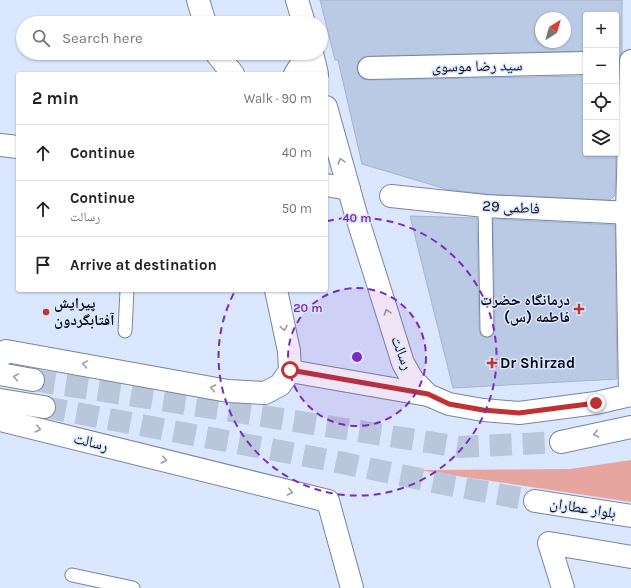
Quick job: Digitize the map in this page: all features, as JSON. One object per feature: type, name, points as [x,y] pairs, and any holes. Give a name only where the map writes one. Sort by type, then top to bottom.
[{"type":"street","points":[[198,0],[203,16]]},
{"type":"street","points":[[297,0],[302,16]]},
{"type":"street","points":[[217,60],[220,72]]},
{"type":"street","points":[[221,60],[231,72]]},
{"type":"street","points":[[296,72],[303,60]]},
{"type":"street","points":[[314,60],[317,72]]},
{"type":"street","points":[[619,62],[631,61],[629,213],[631,395]]},
{"type":"street","name":"سید رضا موسوی","points":[[369,68],[583,63]]},
{"type":"street","name":"رسالت","points":[[328,114],[349,189],[403,362],[412,379],[428,394],[449,404],[483,410],[519,413],[596,403],[631,395]]},
{"type":"street","points":[[0,145],[16,147]]},
{"type":"street","points":[[328,185],[349,189]]},
{"type":"street","name":"فاطمی 29","points":[[391,196],[485,206],[629,213]]},
{"type":"street","points":[[0,357],[6,351],[228,391],[265,393],[280,385],[290,370],[289,351],[276,292]]},
{"type":"street","points":[[290,370],[428,394]]},
{"type":"street","points":[[0,374],[33,380]]},
{"type":"street","points":[[0,400],[44,407]]},
{"type":"street","name":"رسالت","points":[[0,420],[328,501],[352,588]]},
{"type":"street","points":[[561,442],[631,427]]},
{"type":"street","name":"بلوار عطاران","points":[[535,501],[631,516]]},
{"type":"street","points":[[563,588],[549,543],[631,556]]},
{"type":"lane","points":[[485,206],[488,330]]},
{"type":"lane","points":[[125,330],[127,292]]},
{"type":"lane","points":[[72,575],[133,588]]},
{"type":"shaded area","points":[[631,460],[631,502],[418,470],[570,469]]},
{"type":"building","points":[[320,0],[622,0],[622,52],[619,59],[619,12],[583,12],[583,51],[369,56],[363,57],[358,62],[357,69],[358,74],[363,79],[369,80],[583,76],[583,156],[616,156],[615,195],[610,200],[486,194],[446,189],[362,164],[338,60],[335,60],[328,32],[328,16],[324,16]]},
{"type":"building","points":[[410,216],[477,218],[479,330],[480,334],[487,338],[491,337],[495,330],[493,219],[615,225],[617,379],[453,388]]},
{"type":"tunnel","points":[[33,380],[460,447],[561,442]]},
{"type":"tunnel","points":[[44,407],[328,460],[535,501]]},
{"type":"place","name":"درمانگاه حضرت فاطمه (س)","points":[[579,309]]},
{"type":"place","name":"پیرایش آفتابگردون","points":[[46,312]]},
{"type":"place","name":"Dr Shirzad","points":[[492,363]]},
{"type":"route","points":[[290,370],[428,394],[449,404],[483,410],[519,413],[596,403]]}]
